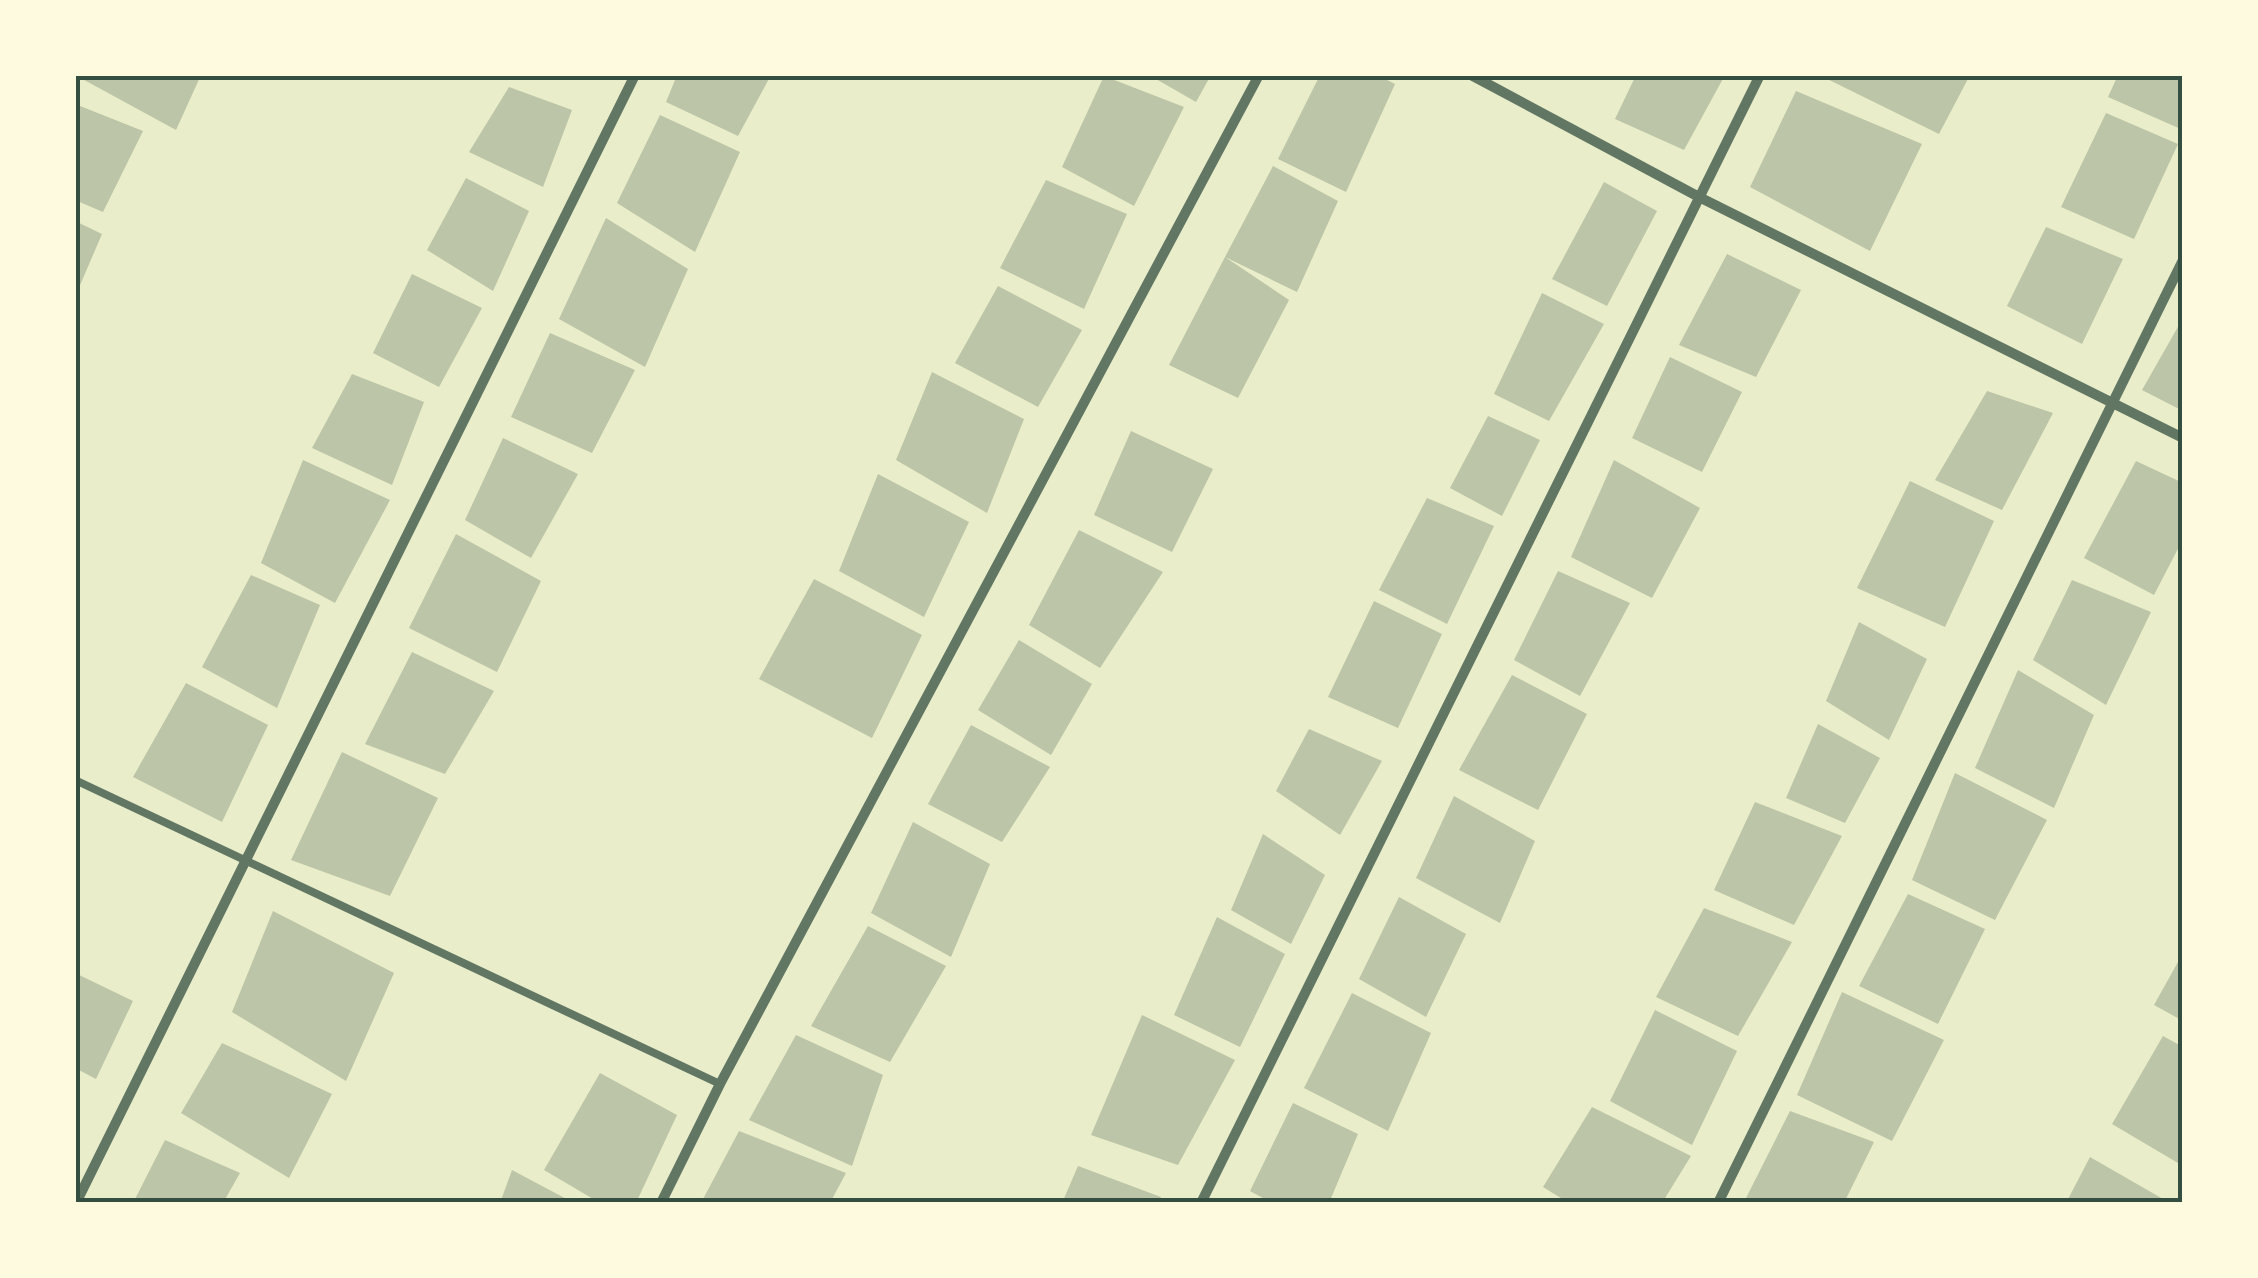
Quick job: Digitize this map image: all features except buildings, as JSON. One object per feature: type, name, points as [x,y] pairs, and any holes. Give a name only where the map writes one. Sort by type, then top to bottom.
[{"type":"street","points":[[76,1203],[242,861],[635,75]]},
{"type":"street","points":[[661,1203],[720,1084],[1259,75]]},
{"type":"street","points":[[1471,75],[1698,197],[2183,438]]},
{"type":"street","points":[[1201,1203],[1760,75]]},
{"type":"street","points":[[1718,1203],[2183,260]]},
{"type":"lane","points":[[75,780],[720,1084]]}]
